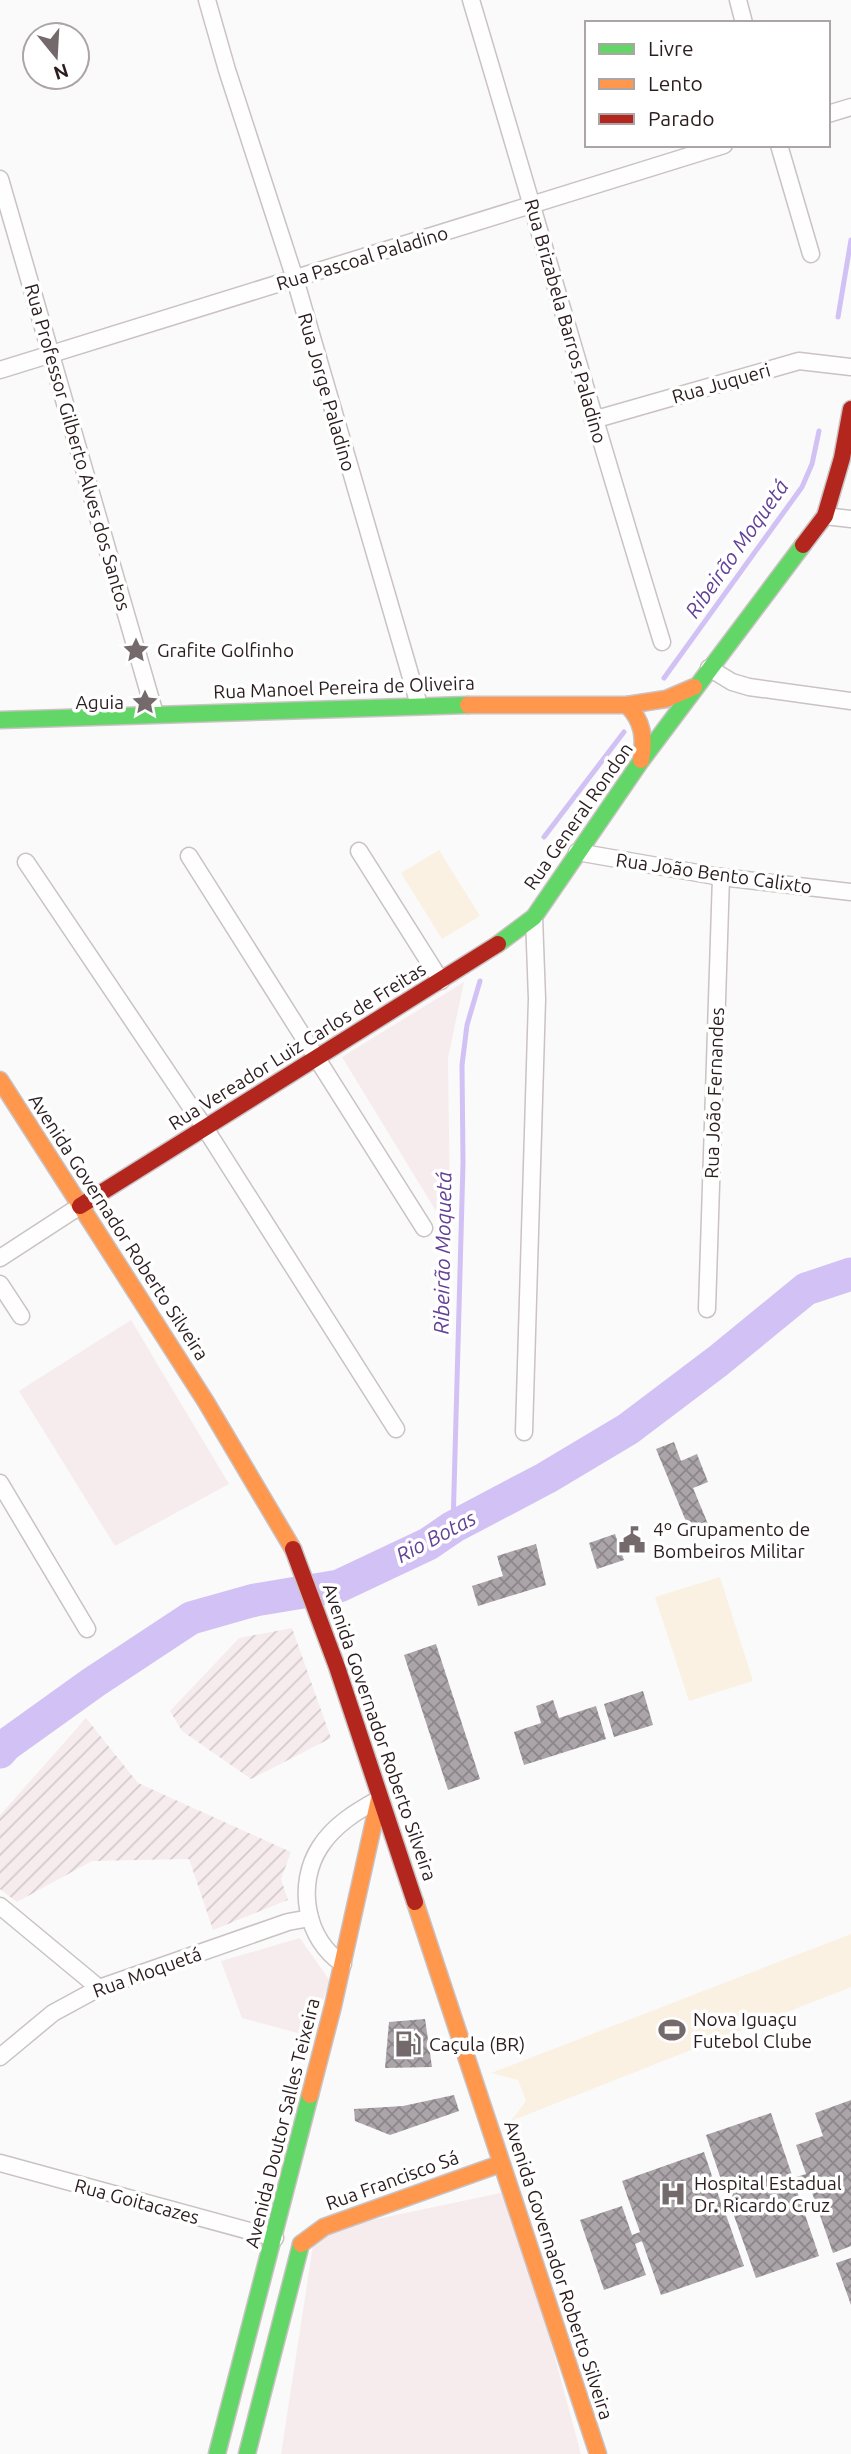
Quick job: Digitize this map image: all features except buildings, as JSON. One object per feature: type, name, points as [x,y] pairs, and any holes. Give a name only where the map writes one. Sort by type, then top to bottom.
[{"type":"main road","name":"Rua General Rondon","points":[[534,917],[696,685],[825,516],[842,458],[851,409]]},
{"type":"main road","name":"Rua Manoel Pereira de Oliveira","points":[[0,720],[419,705],[627,705],[666,699],[696,685]]},
{"type":"main road","points":[[627,705],[638,717],[644,730],[641,761]]},
{"type":"main road","name":"Rua Vereador Luiz Carlos de Freitas","points":[[80,1206],[491,950],[534,917]]},
{"type":"main road","name":"Avenida Governador Roberto Silveira","points":[[0,1080],[206,1402],[296,1554],[408,1880],[598,2454]]},
{"type":"main road","name":"Avenida Doutor Salles Teixeira","points":[[217,2454],[275,2238],[343,1964],[379,1799]]},
{"type":"main road","points":[[362,1873],[382,1868],[396,1871],[408,1880]]},
{"type":"main road","name":"Rua Francisco Sá","points":[[301,2244],[324,2227],[500,2164]]},
{"type":"main road","points":[[247,2454],[301,2244],[275,2238]]},
{"type":"street","name":"Rua Jorge Paladino","points":[[207,0],[295,279],[419,705]]},
{"type":"street","name":"Rua Brizabela Barros Paladino","points":[[471,0],[593,420],[662,642]]},
{"type":"street","points":[[738,0],[743,21]]},
{"type":"street","points":[[830,113],[851,107]]},
{"type":"street","name":"Rua Pascoal Paladino","points":[[0,370],[717,147]]},
{"type":"street","points":[[780,147],[811,254]]},
{"type":"street","name":"Rua Professor Gilberto Alves dos Santos","points":[[0,179],[155,714]]},
{"type":"street","name":"Rua Juqueri","points":[[593,420],[799,361],[851,367]]},
{"type":"street","points":[[825,516],[851,519]]},
{"type":"street","points":[[709,668],[732,682],[749,687],[851,701]]},
{"type":"street","points":[[359,851],[441,981]]},
{"type":"street","name":"Rua João Bento Calixto","points":[[577,852],[721,877],[851,892]]},
{"type":"street","points":[[189,856],[424,1228]]},
{"type":"street","points":[[26,862],[205,1128],[396,1429]]},
{"type":"street","name":"Rua João Fernandes","points":[[707,1309],[721,877]]},
{"type":"street","name":"Rua General Rondon","points":[[524,1432],[537,999],[534,917]]},
{"type":"street","points":[[0,1258],[80,1206]]},
{"type":"street","points":[[0,1284],[21,1316]]},
{"type":"street","points":[[0,1483],[87,1629]]},
{"type":"street","points":[[343,1964],[324,1945],[310,1918],[307,1884],[319,1849],[331,1833],[349,1817],[379,1799]]},
{"type":"street","points":[[0,1906],[99,1988]]},
{"type":"street","name":"Rua Moquetá","points":[[0,2057],[53,2013],[99,1988],[288,1922],[310,1918]]},
{"type":"street","name":"Rua Goitacazes","points":[[0,2163],[275,2238]]},
{"type":"shaded area","points":[[439,850],[480,916],[442,939],[401,873]]},
{"type":"shaded area","points":[[464,982],[448,1058],[450,1203],[436,1211],[342,1057]]},
{"type":"shaded area","points":[[131,1320],[229,1484],[115,1546],[19,1391]]},
{"type":"shaded area","points":[[720,1577],[753,1681],[689,1701],[655,1597]]},
{"type":"shaded area","points":[[292,1628],[331,1738],[251,1779],[182,1731],[170,1711],[239,1638]]},
{"type":"shaded area","points":[[86,1718],[138,1783],[291,1852],[281,1879],[288,1900],[213,1930],[189,1859],[92,1861],[17,1902],[0,1889],[0,1815]]},
{"type":"shaded area","name":"Nova Iguaçu Futebol Clube","points":[[851,1934],[851,1987],[511,2121],[526,2101],[518,2080],[491,2073]]},
{"type":"shaded area","points":[[300,1938],[330,1981],[309,2036],[242,2018],[221,1961]]},
{"type":"shaded area","points":[[510,2191],[581,2454],[281,2454],[315,2232]]},
{"type":"waterway","name":"Ribeirão Moquetá","points":[[838,317],[851,240]]},
{"type":"waterway","name":"Ribeirão Moquetá","points":[[664,678],[802,487],[812,464],[819,431]]},
{"type":"waterway","name":"Ribeirão Moquetá","points":[[544,837],[624,732]]},
{"type":"waterway","name":"Ribeirão Moquetá","points":[[453,1527],[463,1163],[462,1065],[467,1025],[480,981]]},
{"type":"waterway","name":"Rio Botas","points":[[0,1752],[94,1682],[191,1618],[255,1600],[339,1586],[428,1544],[453,1527],[546,1478],[628,1429],[718,1361],[806,1289],[851,1274]]},
{"type":"traffic: fast","points":[[498,944],[534,917],[641,761],[803,545]]},
{"type":"traffic: fast","points":[[0,720],[468,705]]},
{"type":"traffic: fast","points":[[217,2454],[310,2095]]},
{"type":"traffic: fast","points":[[247,2454],[301,2244]]},
{"type":"traffic: slow","points":[[468,705],[627,705],[666,699],[694,687]]},
{"type":"traffic: slow","points":[[627,705],[642,730],[641,760]]},
{"type":"traffic: slow","points":[[0,1080],[206,1402],[293,1549]]},
{"type":"traffic: slow","points":[[310,2095],[333,2006],[379,1799]]},
{"type":"traffic: slow","points":[[415,1902],[598,2454]]},
{"type":"traffic: slow","points":[[301,2244],[324,2227],[500,2164]]},
{"type":"traffic: jam","points":[[803,545],[825,516],[842,458],[851,409]]},
{"type":"traffic: jam","points":[[80,1206],[498,944]]},
{"type":"traffic: jam","points":[[293,1549],[337,1667],[415,1902]]},
{"type":"place","name":"Grafite Golfinho","points":[[136,650]]},
{"type":"place","name":"Aguia","points":[[145,702]]},
{"type":"place","name":"4º Grupamento de Bombeiros Militar","points":[[632,1540]]},
{"type":"place","name":"Nova Iguaçu Futebol Clube","points":[[672,2030]]},
{"type":"place","name":"Caçula (BR)","points":[[408,2044]]},
{"type":"place","name":"Hospital Estadual Dr. Ricardo Cruz","points":[[673,2194]]}]
